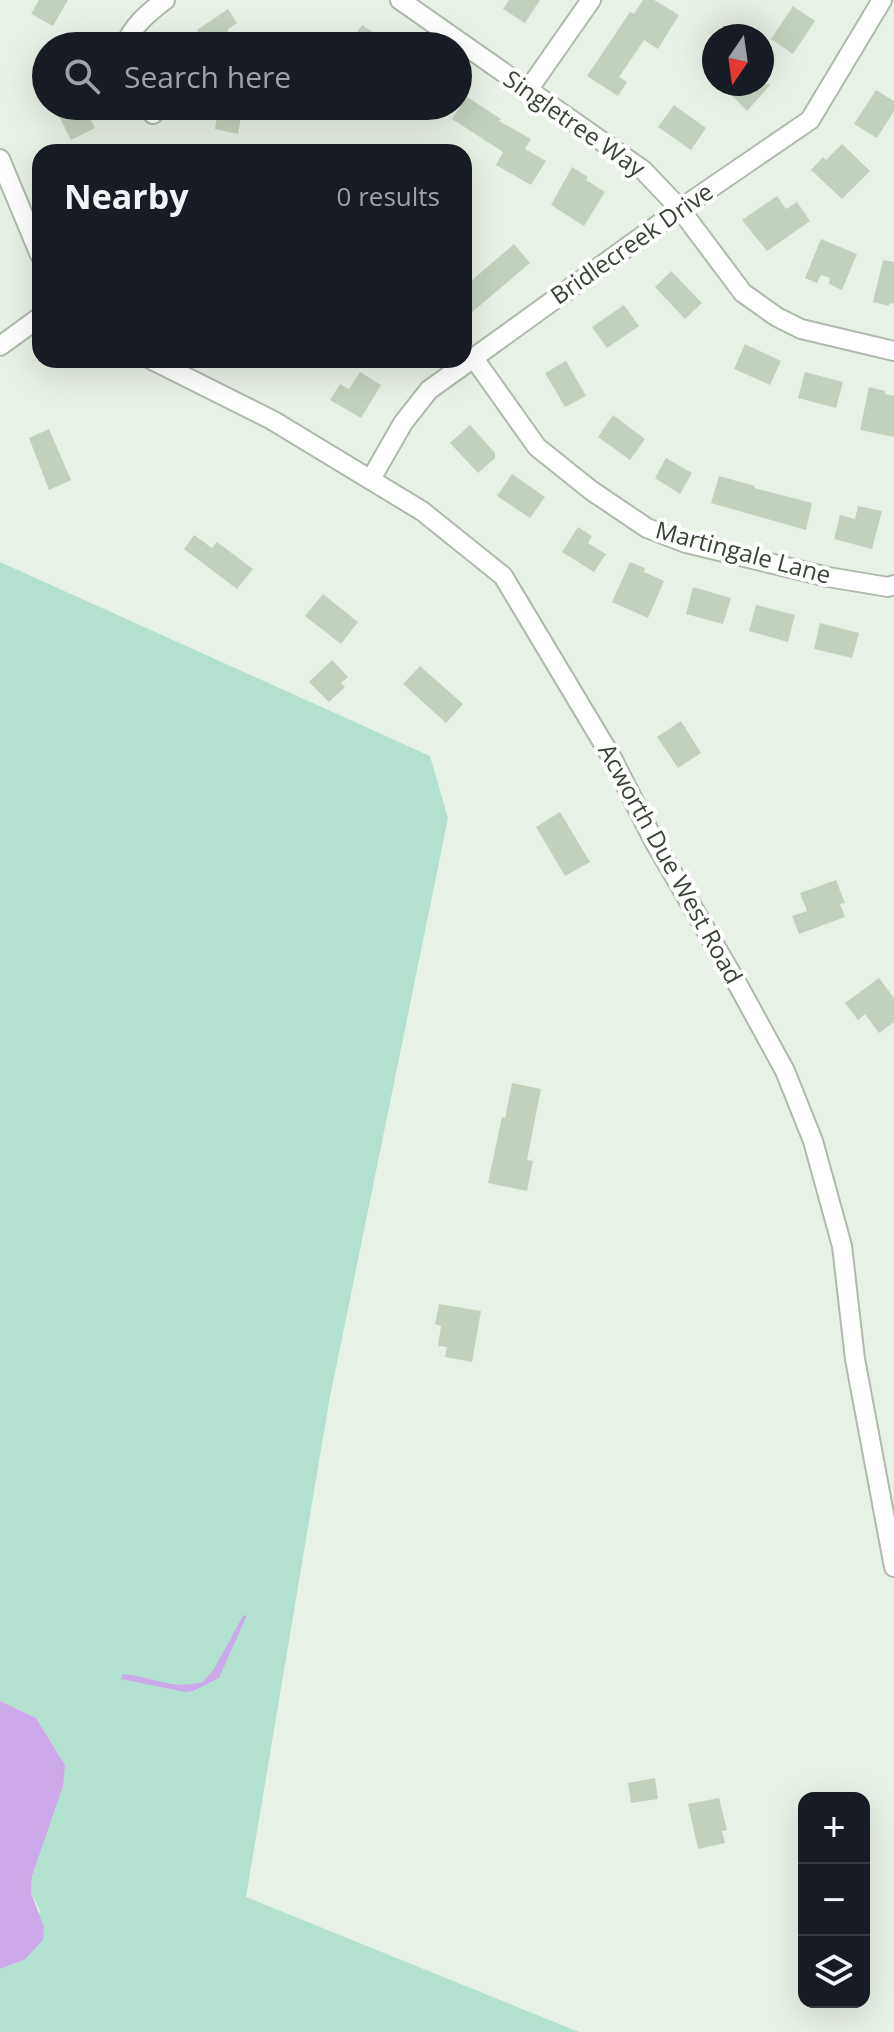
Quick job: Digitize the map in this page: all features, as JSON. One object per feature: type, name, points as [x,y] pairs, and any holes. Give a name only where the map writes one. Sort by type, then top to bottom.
[{"type":"street","points":[[132,32],[165,0]]},
{"type":"street","name":"Singletree Way","points":[[400,0],[446,32]]},
{"type":"street","points":[[528,90],[591,0]]},
{"type":"street","name":"Bridlecreek Drive","points":[[473,357],[810,120],[882,0]]},
{"type":"street","name":"Singletree Way","points":[[472,51],[643,170],[680,209],[743,293],[777,317],[801,329],[894,351]]},
{"type":"street","points":[[0,159],[32,236]]},
{"type":"street","points":[[0,346],[32,323]]},
{"type":"street","name":"Martingale Lane","points":[[473,357],[537,447],[592,491],[647,528],[686,543],[828,577],[888,587],[894,585]]},
{"type":"street","name":"Acworth Due West Road","points":[[168,368],[272,420],[371,479],[422,511],[503,576],[612,758],[655,843],[785,1071],[813,1141],[837,1225],[855,1359],[894,1567]]},
{"type":"street","name":"Bridlecreek Drive","points":[[371,479],[403,423],[429,390],[458,368]]},
{"type":"green space","points":[[0,562],[430,756],[448,818],[329,1402],[246,1897],[579,2032],[0,2032],[0,1969],[24,1960],[40,1911],[31,1893],[32,1876],[65,1765],[36,1718],[0,1701]]},
{"type":"shaded area","points":[[247,1615],[219,1678],[185,1692],[121,1679],[123,1674],[180,1685],[203,1682],[214,1669],[243,1616]]},
{"type":"shaded area","points":[[0,1701],[36,1718],[65,1765],[63,1786],[32,1876],[31,1893],[44,1927],[43,1940],[24,1960],[0,1969]]},
{"type":"building","points":[[39,0],[68,0],[53,26],[31,14]]},
{"type":"building","points":[[509,0],[540,0],[525,23],[503,9]]},
{"type":"building","points":[[643,0],[654,0],[679,15],[658,49],[644,40],[619,77],[627,82],[618,96],[587,76],[630,12],[634,14]]},
{"type":"building","points":[[793,6],[815,21],[793,54],[774,41],[774,34]]},
{"type":"building","points":[[228,9],[237,23],[228,32],[197,30]]},
{"type":"building","points":[[362,25],[373,32],[357,32]]},
{"type":"building","points":[[876,90],[894,101],[894,111],[877,138],[854,124]]},
{"type":"building","points":[[733,96],[760,96],[747,111]]},
{"type":"building","points":[[472,100],[501,119],[499,121],[531,139],[525,149],[546,161],[531,185],[496,165],[503,152],[454,120],[472,120]]},
{"type":"building","points":[[674,105],[706,128],[691,150],[658,127]]},
{"type":"building","points":[[61,120],[91,120],[95,128],[71,140]]},
{"type":"building","points":[[217,120],[240,120],[238,134],[215,129]]},
{"type":"building","points":[[842,144],[870,171],[842,199],[811,170]]},
{"type":"building","points":[[572,167],[605,192],[584,226],[551,205]]},
{"type":"building","points":[[777,196],[786,209],[797,202],[810,221],[767,251],[742,220]]},
{"type":"building","points":[[821,239],[857,254],[842,290],[829,284],[830,278],[821,275],[817,283],[805,278]]},
{"type":"building","points":[[514,244],[530,263],[472,312],[472,280]]},
{"type":"building","points":[[883,260],[894,262],[894,304],[890,303],[889,306],[873,302]]},
{"type":"building","points":[[671,271],[702,303],[685,319],[655,287]]},
{"type":"building","points":[[624,305],[639,326],[607,348],[592,327]]},
{"type":"building","points":[[745,344],[781,361],[770,385],[734,369]]},
{"type":"building","points":[[566,361],[586,396],[565,407],[545,373]]},
{"type":"building","points":[[360,372],[381,385],[361,418],[330,400],[340,384],[349,389]]},
{"type":"building","points":[[805,372],[843,382],[836,408],[798,398]]},
{"type":"building","points":[[869,387],[894,396],[894,437],[860,430]]},
{"type":"building","points":[[613,415],[645,439],[630,460],[598,437]]},
{"type":"building","points":[[470,425],[495,453],[495,458],[478,473],[450,443]]},
{"type":"building","points":[[49,429],[71,480],[49,490],[29,438]]},
{"type":"building","points":[[666,458],[692,473],[680,494],[655,478]]},
{"type":"building","points":[[512,474],[545,497],[530,518],[497,496]]},
{"type":"building","points":[[719,476],[812,503],[806,530],[711,503]]},
{"type":"building","points":[[858,506],[882,511],[872,549],[834,539],[840,515],[855,519]]},
{"type":"building","points":[[578,527],[592,536],[588,543],[606,554],[594,572],[562,552]]},
{"type":"building","points":[[194,535],[212,548],[217,542],[253,569],[237,589],[184,549]]},
{"type":"building","points":[[630,562],[664,581],[648,618],[612,602]]},
{"type":"building","points":[[693,587],[731,598],[723,624],[686,614]]},
{"type":"building","points":[[323,594],[358,622],[341,644],[305,616]]},
{"type":"building","points":[[756,605],[795,615],[788,642],[749,631]]},
{"type":"building","points":[[820,623],[859,633],[852,658],[814,649]]},
{"type":"building","points":[[332,660],[348,677],[341,683],[345,687],[329,702],[309,682]]},
{"type":"building","points":[[420,666],[463,704],[446,723],[403,684]]},
{"type":"building","points":[[681,721],[701,753],[678,768],[657,737]]},
{"type":"building","points":[[560,812],[590,862],[565,876],[536,827]]},
{"type":"building","points":[[836,880],[845,903],[840,904],[845,917],[799,934],[792,916],[807,911],[800,893]]},
{"type":"building","points":[[879,978],[894,998],[894,1022],[879,1033],[865,1014],[858,1020],[845,1003]]},
{"type":"building","points":[[512,1083],[541,1089],[527,1160],[533,1161],[527,1191],[488,1183]]},
{"type":"building","points":[[439,1304],[481,1311],[472,1362],[445,1357],[447,1347],[438,1346],[441,1326],[435,1324]]},
{"type":"building","points":[[655,1778],[658,1799],[631,1803],[628,1783]]},
{"type":"building","points":[[719,1798],[727,1830],[722,1831],[725,1843],[698,1849],[688,1804]]}]
